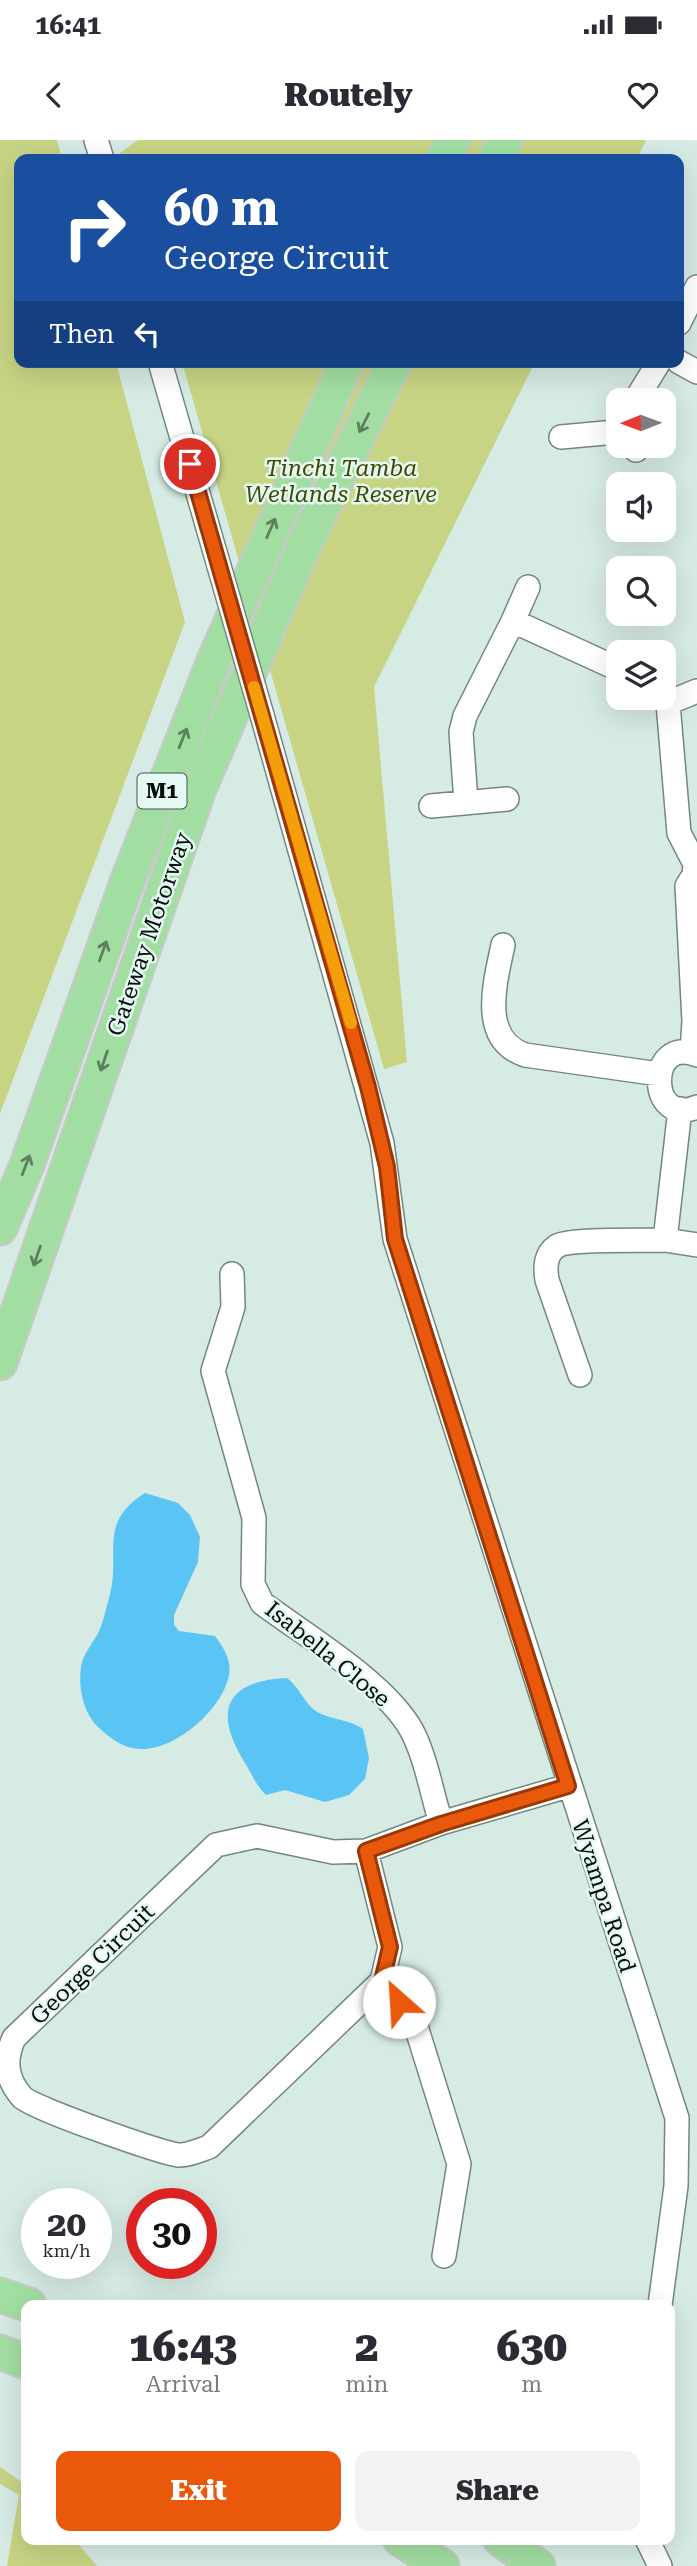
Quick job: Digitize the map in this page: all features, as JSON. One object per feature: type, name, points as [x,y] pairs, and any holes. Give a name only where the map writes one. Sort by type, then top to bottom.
[{"type":"highway","name":"Gateway Motorway","points":[[0,1228],[27,1165],[127,882],[215,658],[344,368]]},
{"type":"highway","name":"Gateway Motorway","points":[[0,1363],[200,789],[304,543],[392,368]]},
{"type":"highway","points":[[0,2295],[21,2302]]},
{"type":"highway","points":[[0,2352],[21,2360]]},
{"type":"highway","points":[[409,2545],[442,2566]]},
{"type":"highway","points":[[508,2545],[538,2566]]},
{"type":"street","points":[[684,313],[697,287]]},
{"type":"street","name":"Wyampa Road","points":[[162,368],[334,961],[382,1143],[395,1239],[568,1786],[677,2118],[687,2188],[661,2300]]},
{"type":"street","points":[[643,388],[655,368]]},
{"type":"street","points":[[561,437],[606,438]]},
{"type":"street","points":[[466,802],[461,732],[465,716],[528,587]]},
{"type":"street","points":[[513,621],[606,664]]},
{"type":"street","points":[[676,696],[697,691]]},
{"type":"street","points":[[665,1240],[688,1108],[662,1096],[659,1074],[671,1057],[694,1054],[687,897],[696,864],[679,833],[667,710]]},
{"type":"street","points":[[430,806],[507,799]]},
{"type":"street","points":[[503,945],[494,1021],[499,1035],[510,1049],[525,1055],[659,1074]]},
{"type":"street","points":[[580,1376],[547,1280],[545,1266],[550,1253],[567,1243],[665,1240],[697,1245]]},
{"type":"street","name":"Isabella Close","points":[[232,1275],[233,1307],[213,1371],[254,1518],[253,1584],[262,1603],[366,1680],[397,1710],[413,1733],[441,1824]]},
{"type":"street","name":"George Circuit","points":[[382,1981],[209,2147],[180,2155],[54,2114],[24,2099],[10,2079],[6,2056],[14,2038],[216,1845],[257,1836],[333,1852],[366,1851],[441,1824],[568,1786]]},
{"type":"street","points":[[366,1851],[390,1947],[382,1981],[415,2023],[459,2164],[444,2256]]},
{"type":"street","points":[[650,2545],[660,2566]]},
{"type":"green space","points":[[0,140],[57,140],[61,154],[14,154],[14,368],[118,368],[185,622],[0,1114]]},
{"type":"green space","points":[[138,140],[646,140],[639,154],[120,153]]},
{"type":"green space","name":"Tinchi Tamba Wetlands Reserve","points":[[184,368],[532,368],[374,687],[407,1062],[384,1069]]},
{"type":"green space","points":[[0,2467],[21,2482],[21,2545],[79,2545],[97,2566],[7,2566],[19,2495],[0,2484]]},
{"type":"water","points":[[145,1493],[178,1503],[190,1515],[200,1537],[198,1562],[174,1615],[174,1625],[179,1631],[215,1636],[226,1654],[230,1669],[225,1688],[195,1726],[168,1743],[140,1749],[117,1742],[93,1721],[83,1699],[80,1675],[82,1662],[100,1629],[109,1598],[116,1528],[130,1505]]},
{"type":"water","points":[[287,1678],[317,1712],[363,1729],[369,1758],[365,1779],[349,1795],[325,1802],[285,1790],[266,1795],[235,1745],[229,1729],[228,1715],[230,1703],[237,1693],[266,1680]]},
{"type":"slow traffic","points":[[254,687],[351,1023]]},
{"type":"route","points":[[190,464],[368,1087],[387,1167],[395,1239],[568,1786],[441,1824],[366,1851],[390,1947],[382,1981],[399,2002]]}]
